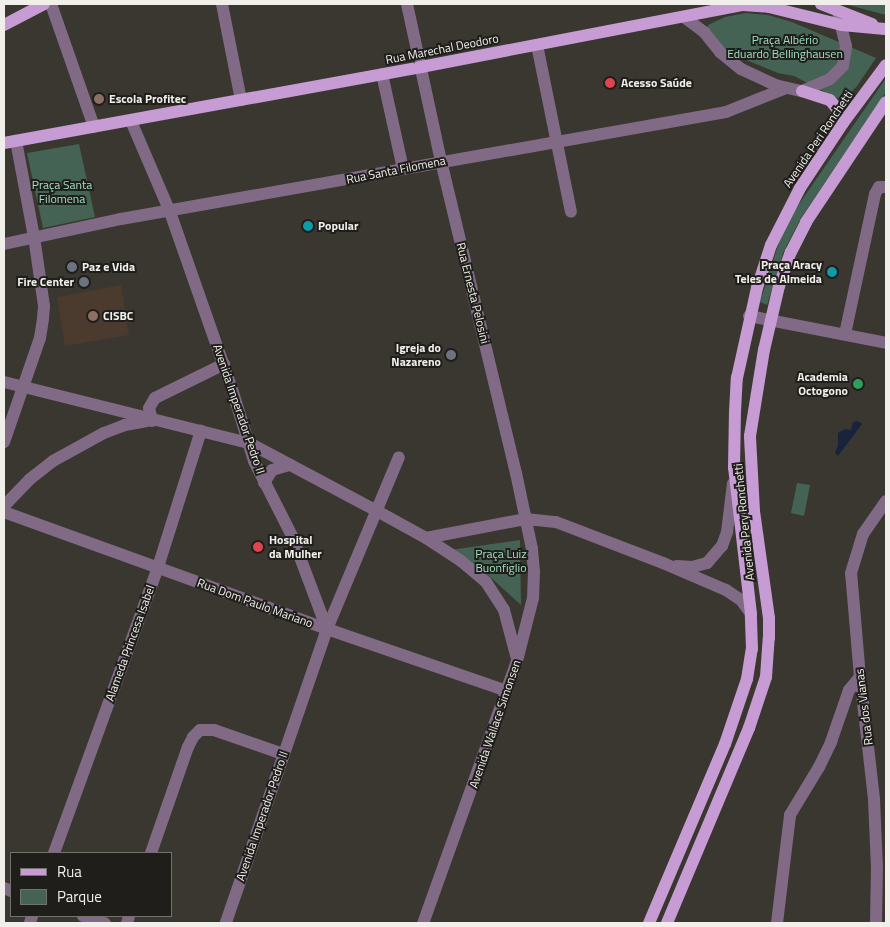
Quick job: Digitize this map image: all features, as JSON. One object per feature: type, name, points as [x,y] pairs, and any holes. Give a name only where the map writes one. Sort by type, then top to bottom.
[{"type":"main road","points":[[4,25],[44,4]]},
{"type":"main road","name":"Rua Marechal Deodoro","points":[[821,4],[836,7],[885,29]]},
{"type":"main road","name":"Rua Marechal Deodoro","points":[[10,142],[730,8],[758,5],[842,25],[885,29]]},
{"type":"main road","name":"Avenida Peri Ronchetti","points":[[749,316],[762,269],[778,229],[812,167],[886,65]]},
{"type":"main road","points":[[802,91],[830,100],[838,110],[843,123]]},
{"type":"main road","name":"Avenida Pery Ronchetti","points":[[667,923],[749,728],[766,677],[770,638],[769,618],[754,511],[750,436],[752,412],[770,320],[785,267],[801,232],[837,174],[886,102]]},
{"type":"main road","name":"Avenida Pery Ronchetti","points":[[649,923],[725,744],[742,698],[752,649],[751,614],[734,468],[737,378],[749,316]]},
{"type":"street","points":[[51,4],[94,127]]},
{"type":"street","points":[[222,4],[241,100]]},
{"type":"street","name":"Rua Ernesta Pelosini","points":[[407,4],[441,161],[495,380],[526,519]]},
{"type":"street","points":[[684,17],[700,29],[720,52],[734,64],[759,78],[786,88],[802,91],[826,82],[840,70],[846,46],[836,7]]},
{"type":"street","points":[[537,45],[571,212]]},
{"type":"street","points":[[382,74],[403,169]]},
{"type":"street","name":"Rua Santa Filomena","points":[[4,244],[34,236],[121,219],[170,212],[441,161],[726,112],[786,88]]},
{"type":"street","name":"Avenida Imperador Pedro II","points":[[132,120],[170,212],[264,483],[292,536],[328,629],[283,754],[226,923]]},
{"type":"street","points":[[4,442],[40,338],[44,306],[34,236],[10,142]]},
{"type":"street","points":[[845,334],[875,194],[879,187],[886,187]]},
{"type":"street","points":[[749,316],[886,343]]},
{"type":"street","points":[[152,421],[149,408],[155,398],[224,364]]},
{"type":"street","points":[[4,382],[24,385],[152,421],[249,443],[377,511],[426,538],[479,574],[492,588],[504,610],[517,661]]},
{"type":"street","points":[[4,506],[30,479],[52,461],[125,425],[152,421]]},
{"type":"street","name":"Alameda Princesa Isabel","points":[[54,852],[158,567],[201,431]]},
{"type":"street","points":[[328,629],[400,457]]},
{"type":"street","points":[[264,483],[272,470],[290,465]]},
{"type":"street","points":[[663,563],[692,567],[707,563],[722,546],[726,532],[734,468]]},
{"type":"street","name":"Rua dos Vianas","points":[[876,923],[877,868],[875,816],[852,587],[853,562],[863,534],[886,501]]},
{"type":"street","name":"Rua Dom Paulo Mariano","points":[[4,512],[328,629],[507,691]]},
{"type":"street","points":[[426,538],[526,519],[541,519],[575,528],[663,563],[735,595],[751,614]]},
{"type":"street","name":"Avenida Wallace Simonsen","points":[[423,923],[517,661],[533,598],[532,549],[526,519]]},
{"type":"street","points":[[315,599],[326,602],[341,598]]},
{"type":"street","points":[[777,923],[787,824],[793,809],[824,757],[849,690],[860,677]]},
{"type":"street","points":[[151,852],[188,747],[193,737],[200,730],[214,730],[283,754]]},
{"type":"street","points":[[86,917],[105,923]]},
{"type":"shaded area","name":"CISBC","points":[[121,285],[129,335],[65,346],[57,297]]},
{"type":"green space","points":[[845,4],[886,4],[886,15]]},
{"type":"green space","name":"Praça Albério Eduardo Bellinghausen","points":[[746,13],[768,15],[792,22],[876,58],[857,86],[843,101],[794,76],[778,73],[739,57],[722,46],[707,31],[708,25],[725,17]]},
{"type":"green space","points":[[886,78],[886,92],[801,218],[783,253],[767,305],[760,302],[779,242],[795,210]]},
{"type":"green space","name":"Praça Santa Filomena","points":[[79,144],[95,217],[43,228],[27,153]]},
{"type":"green space","points":[[797,483],[810,485],[804,516],[791,513]]},
{"type":"green space","name":"Praça Luiz Buonfiglio","points":[[520,540],[521,605],[488,575],[450,550]]},
{"type":"water","points":[[858,421],[862,424],[838,456],[835,453],[838,445],[838,433],[845,429],[851,430],[853,422]]},
{"type":"place","name":"Acesso Saúde","points":[[610,83]]},
{"type":"place","name":"Escola Profitec","points":[[99,99]]},
{"type":"place","name":"Popular","points":[[308,226]]},
{"type":"place","name":"Paz e Vida","points":[[72,267]]},
{"type":"place","name":"Praça Aracy Teles de Almeida","points":[[832,272]]},
{"type":"place","name":"Fire Center","points":[[84,282]]},
{"type":"place","name":"CISBC","points":[[93,316]]},
{"type":"place","name":"Igreja do Nazareno","points":[[451,355]]},
{"type":"place","name":"Academia Octogono","points":[[858,384]]},
{"type":"place","name":"Hospital da Mulher","points":[[258,547]]}]
